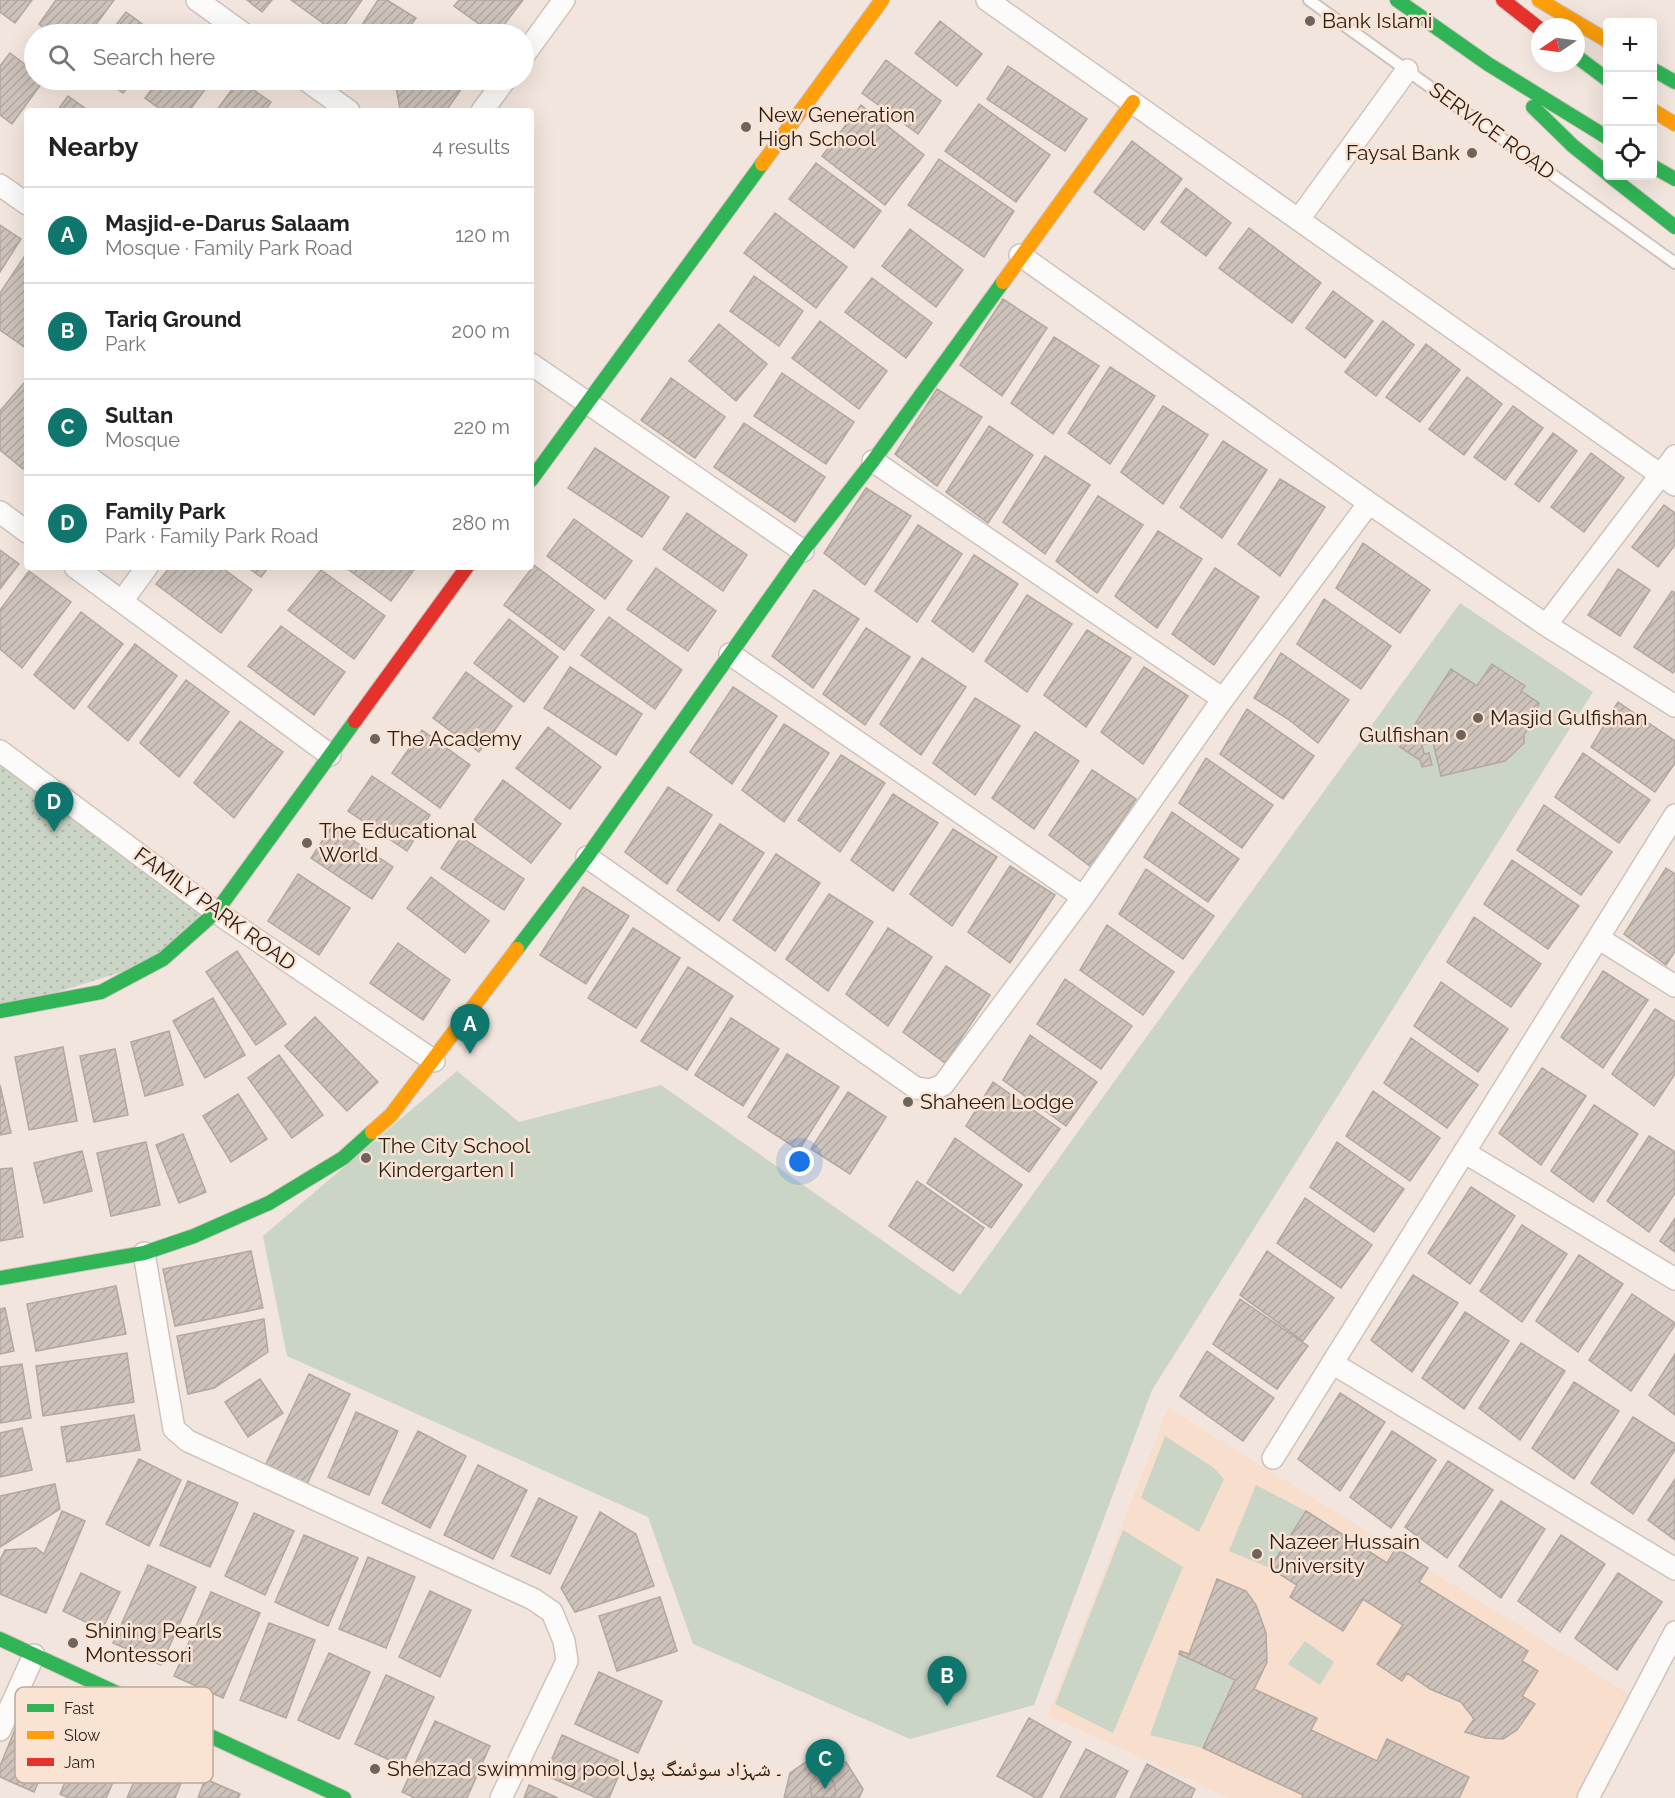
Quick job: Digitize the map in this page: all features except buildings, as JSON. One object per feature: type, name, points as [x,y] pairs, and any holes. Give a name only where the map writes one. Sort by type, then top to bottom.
[{"type":"main road","points":[[534,476],[882,0]]},
{"type":"main road","points":[[1397,0],[1488,64],[1603,135]]},
{"type":"main road","points":[[1503,0],[1531,22]]},
{"type":"main road","points":[[1542,1],[1603,38]]},
{"type":"main road","points":[[1585,63],[1603,76]]},
{"type":"main road","points":[[1488,64],[1573,146],[1603,170]]},
{"type":"main road","points":[[1657,71],[1675,82]]},
{"type":"main road","points":[[0,1278],[144,1254],[194,1236],[269,1203],[343,1158],[391,1115],[588,857],[803,551],[873,461],[1132,102]]},
{"type":"main road","points":[[1657,113],[1675,124]]},
{"type":"main road","points":[[1657,168],[1675,179]]},
{"type":"main road","points":[[1615,180],[1675,227]]},
{"type":"main road","points":[[0,1011],[101,992],[163,959],[216,912],[465,570]]},
{"type":"main road","points":[[0,1639],[103,1687]]},
{"type":"main road","points":[[213,1738],[344,1798]]},
{"type":"street","points":[[197,0],[230,24]]},
{"type":"street","points":[[534,41],[564,0]]},
{"type":"street","points":[[987,0],[1667,480]]},
{"type":"street","points":[[1299,219],[1407,70]]},
{"type":"street","points":[[320,90],[345,108]]},
{"type":"street","points":[[484,108],[498,90]]},
{"type":"street","points":[[0,185],[24,202]]},
{"type":"street","points":[[1020,255],[1369,503],[1546,625],[1675,706]]},
{"type":"street","points":[[534,366],[803,551]]},
{"type":"street","points":[[1546,625],[1667,480],[1675,456]]},
{"type":"street","points":[[873,461],[1223,699]]},
{"type":"street","points":[[588,857],[916,1088],[930,1090],[943,1085],[1083,897],[1223,699],[1369,503]]},
{"type":"street","points":[[0,512],[24,530]]},
{"type":"street","points":[[79,570],[330,754]]},
{"type":"street","points":[[122,601],[145,570]]},
{"type":"street","points":[[730,654],[1083,897]]},
{"type":"street","name":"FAMILY PARK ROAD","points":[[0,751],[216,912],[434,1061]]},
{"type":"street","points":[[1273,1458],[1675,815]]},
{"type":"street","points":[[1598,938],[1675,986]]},
{"type":"street","points":[[1464,1152],[1675,1279]]},
{"type":"street","points":[[144,1254],[174,1429],[180,1436],[188,1442],[533,1599],[552,1612],[564,1641],[567,1661],[501,1798]]},
{"type":"street","points":[[1332,1363],[1675,1569]]},
{"type":"street","points":[[1588,1798],[1675,1632]]},
{"type":"street","points":[[19,1687],[34,1655]]},
{"type":"street","points":[[0,1730],[15,1697]]},
{"type":"lane","name":"SERVICE ROAD","points":[[1309,0],[1675,263]]},
{"type":"shaded area","name":"Nazeer Hussain University","points":[[1168,1408],[1639,1700],[1588,1798],[1229,1798],[1048,1715]]},
{"type":"green space","points":[[1460,603],[1593,692],[1152,1390],[1034,1705],[910,1739],[693,1644],[648,1517],[287,1356],[263,1236],[457,1071],[519,1122],[661,1085],[960,1295]]},
{"type":"green space","points":[[0,751],[216,912],[163,959],[0,1010]]},
{"type":"green space","points":[[1165,1436],[1214,1468],[1224,1479],[1199,1532],[1141,1498]]},
{"type":"green space","points":[[1256,1485],[1306,1511],[1270,1568],[1229,1551]]},
{"type":"green space","points":[[1123,1530],[1183,1567],[1113,1733],[1055,1704]]},
{"type":"green space","points":[[1305,1641],[1334,1662],[1320,1685],[1288,1664]]},
{"type":"green space","points":[[1179,1654],[1235,1680],[1203,1748],[1150,1735]]},
{"type":"traffic: fast","points":[[1397,0],[1488,64],[1603,135]]},
{"type":"traffic: fast","points":[[1585,63],[1603,76]]},
{"type":"traffic: fast","points":[[1657,72],[1675,82]]},
{"type":"traffic: fast","points":[[1533,107],[1573,146],[1603,170]]},
{"type":"traffic: fast","points":[[534,476],[762,164]]},
{"type":"traffic: fast","points":[[1657,169],[1675,179]]},
{"type":"traffic: fast","points":[[1615,180],[1675,227]]},
{"type":"traffic: fast","points":[[517,949],[587,857],[803,551],[873,461],[1003,282]]},
{"type":"traffic: fast","points":[[0,1011],[101,992],[163,959],[216,912],[355,721]]},
{"type":"traffic: fast","points":[[0,1278],[144,1253],[194,1236],[269,1203],[343,1158],[372,1132]]},
{"type":"traffic: fast","points":[[0,1639],[104,1687]]},
{"type":"traffic: fast","points":[[213,1737],[344,1798]]},
{"type":"traffic: slow","points":[[762,164],[882,0]]},
{"type":"traffic: slow","points":[[1539,0],[1603,38]]},
{"type":"traffic: slow","points":[[1003,282],[1133,102]]},
{"type":"traffic: slow","points":[[1657,113],[1675,124]]},
{"type":"traffic: slow","points":[[372,1132],[391,1115],[517,949]]},
{"type":"traffic: jam","points":[[1503,0],[1531,22]]},
{"type":"traffic: jam","points":[[355,721],[465,570]]},
{"type":"place","name":"Bank Islami","points":[[1310,21]]},
{"type":"place","name":"New Generation High School","points":[[746,127]]},
{"type":"place","name":"Faysal Bank","points":[[1472,153]]},
{"type":"place","name":"Masjid Gulfishan","points":[[1478,718]]},
{"type":"place","name":"Gulfishan","points":[[1461,735]]},
{"type":"place","name":"The Academy","points":[[375,739]]},
{"type":"place","name":"Family Park","points":[[54,832]]},
{"type":"place","name":"The Educational World","points":[[307,843]]},
{"type":"place","name":"Masjid-e-Darus Salaam","points":[[470,1054]]},
{"type":"place","name":"Shaheen Lodge","points":[[908,1102]]},
{"type":"place","name":"The City School Kindergarten I","points":[[366,1158]]},
{"type":"place","name":"Nazeer Hussain University","points":[[1257,1554]]},
{"type":"place","name":"Shining Pearls Montessori","points":[[73,1643]]},
{"type":"place","name":"Tariq Ground","points":[[947,1706]]},
{"type":"place","name":"Shehzad swimming pool۔ شہزاد سوئمنگ پول","points":[[375,1769]]},
{"type":"place","name":"Sultan","points":[[825,1789]]}]
